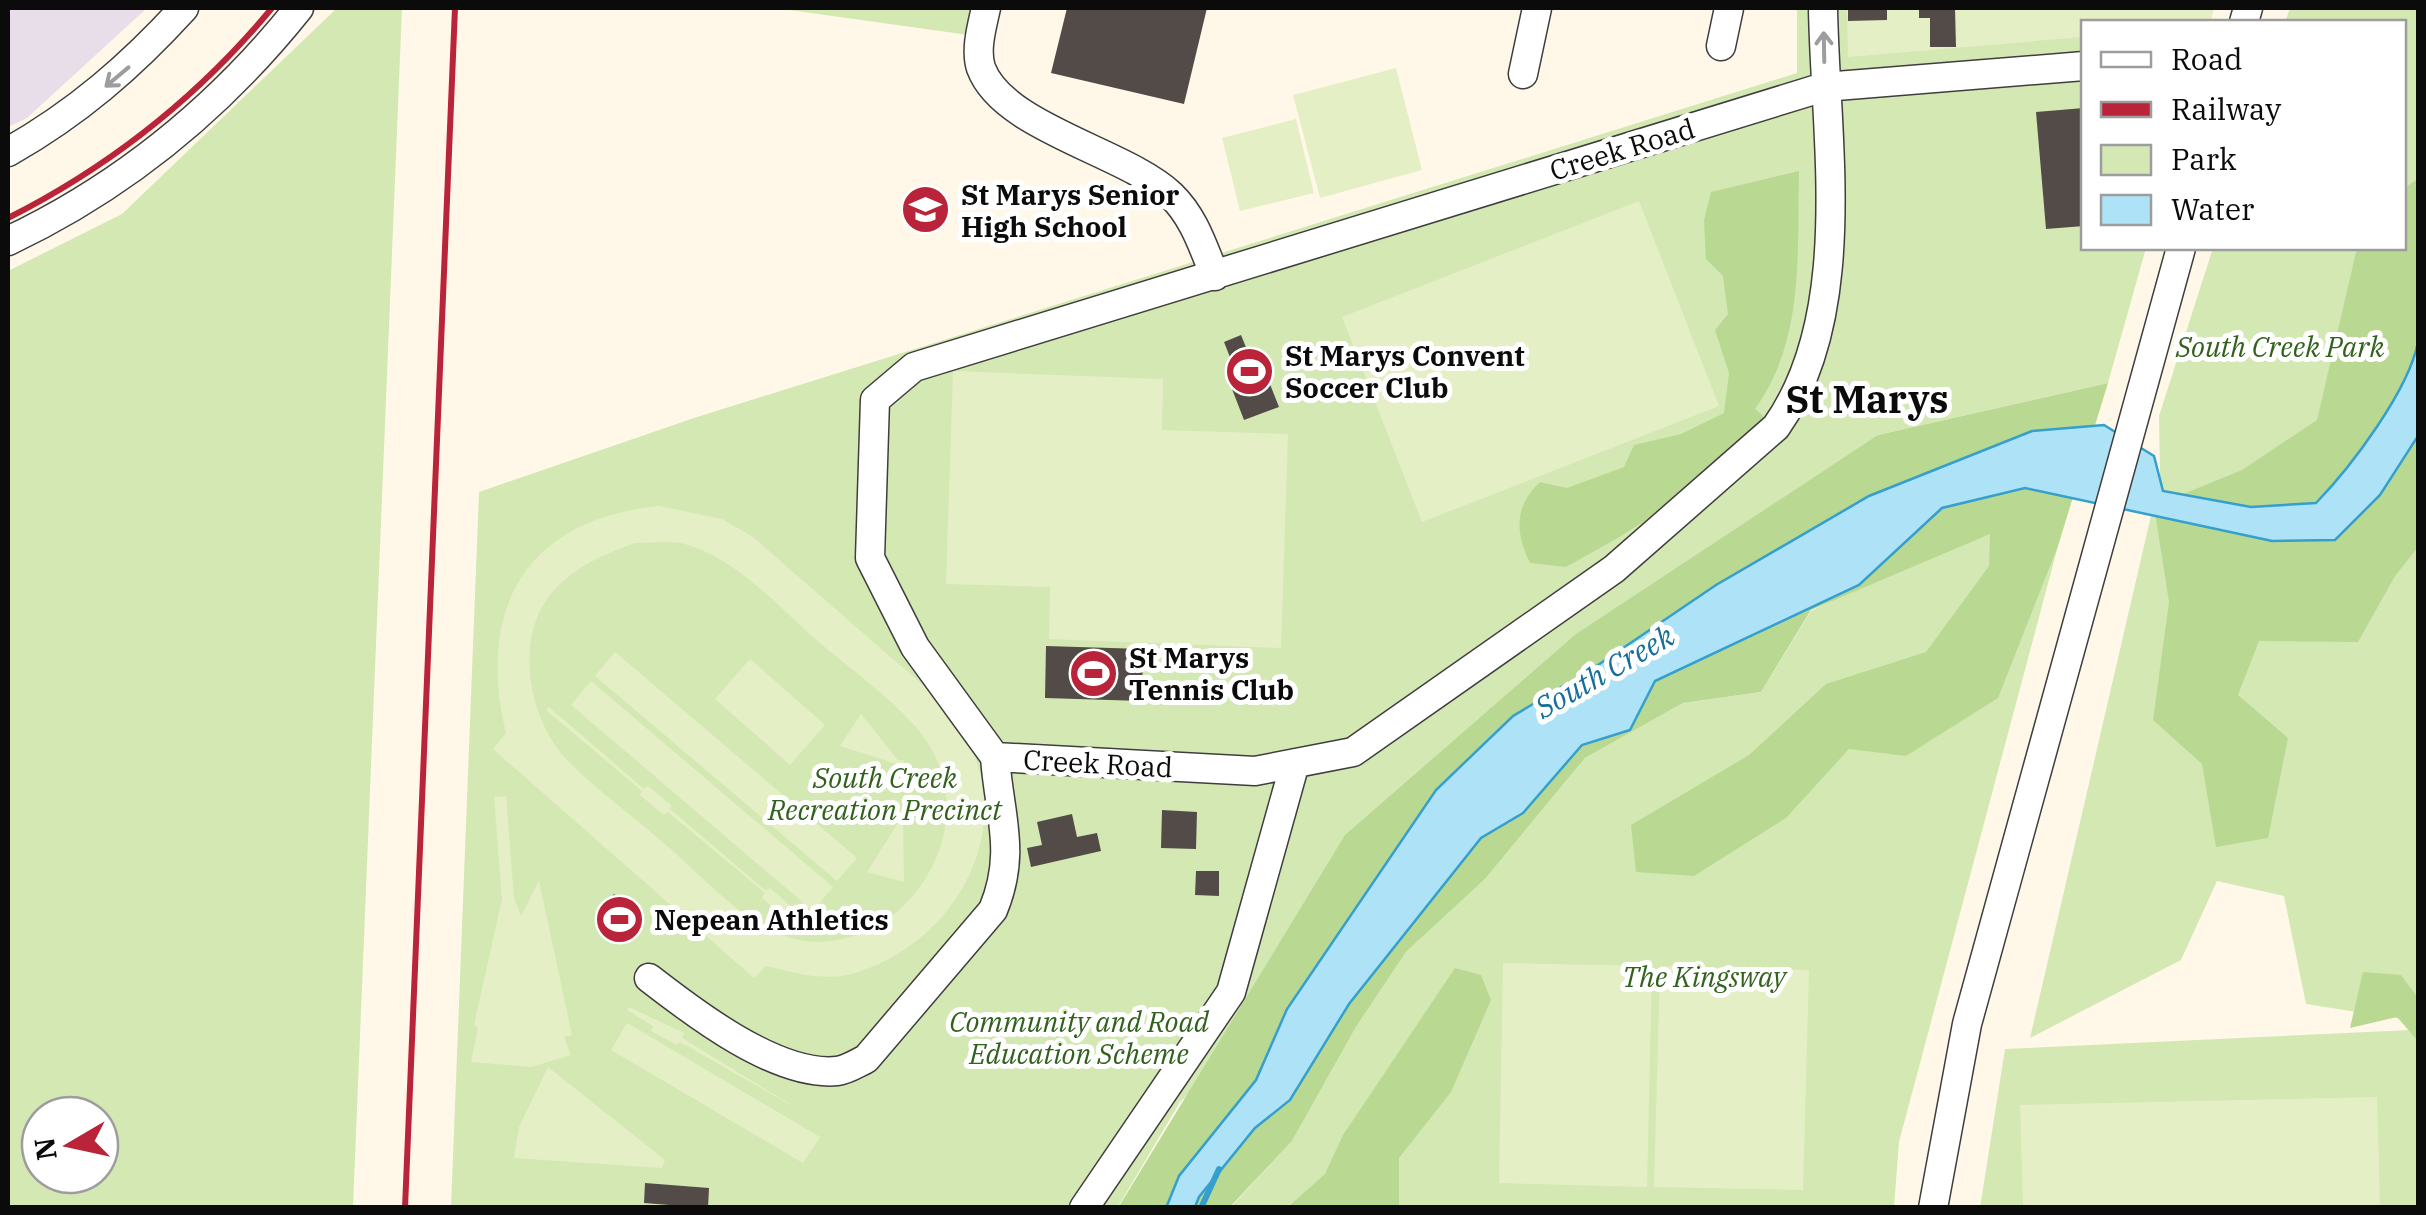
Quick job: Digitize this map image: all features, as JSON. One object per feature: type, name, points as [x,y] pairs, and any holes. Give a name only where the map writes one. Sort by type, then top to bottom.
[{"type":"street","points":[[8,152],[54,126],[122,74],[184,8]]},
{"type":"street","points":[[8,241],[85,199],[175,138],[256,60],[299,8]]},
{"type":"street","points":[[986,8],[980,65],[991,88],[1054,133],[1120,162],[1170,194],[1191,219],[1215,276]]},
{"type":"street","points":[[1523,74],[1537,8]]},
{"type":"street","points":[[1721,46],[1730,8]]},
{"type":"street","points":[[1823,8],[1824,87]]},
{"type":"street","name":"Creek Road","points":[[1824,87],[1828,240],[1824,298],[1810,361],[1794,402],[1776,427],[1614,569],[1353,752],[1255,770],[995,757],[915,647],[870,558],[874,400],[914,367],[1824,87],[2081,66]]},
{"type":"street","points":[[1933,1208],[1966,1024],[2180,250]]},
{"type":"street","points":[[649,978],[702,1018],[802,1068],[839,1071],[866,1059],[994,910],[1004,883],[1008,854],[995,757]]},
{"type":"street","points":[[1084,1208],[1231,992],[1295,763]]},
{"type":"shaded area","points":[[8,8],[147,8],[27,118],[8,127]]},
{"type":"green space","points":[[337,8],[402,8],[353,1207],[8,1207],[8,271],[122,214]]},
{"type":"green space","points":[[775,8],[981,8],[976,36]]},
{"type":"green space","name":"South Creek Recreation Precinct","points":[[1797,8],[2214,8],[2211,20],[2081,20],[2081,250],[2145,250],[2108,383],[1878,435],[1180,1102],[1118,1207],[451,1208],[479,492],[694,418],[1797,73]]},
{"type":"green space","points":[[1847,8],[2214,8],[2211,20],[2081,20],[2081,37],[1848,57]]},
{"type":"green space","name":"South Creek Park","points":[[2290,8],[2418,8],[2418,1207],[1980,1208],[2005,1049],[2410,1030],[2402,1019],[2306,1004],[2284,896],[2217,881],[2181,960],[2030,1038],[2160,477],[2159,416],[2212,250],[2406,250],[2406,20],[2286,20]]},
{"type":"green space","points":[[1396,68],[1422,170],[1320,198],[1293,95]]},
{"type":"green space","points":[[1296,119],[1314,193],[1240,211],[1222,138]]},
{"type":"green space","points":[[1799,171],[1797,264],[1790,325],[1783,354],[1755,409],[1768,420],[1666,508],[1616,539],[1566,567],[1530,563],[1520,531],[1521,510],[1540,482],[1567,488],[1624,467],[1634,445],[1681,434],[1724,413],[1729,373],[1715,330],[1728,314],[1723,276],[1706,259],[1704,220],[1711,192]]},
{"type":"green space","points":[[2418,179],[2418,547],[2395,576],[2358,642],[2259,641],[2238,695],[2288,738],[2268,838],[2216,847],[2202,764],[2153,720],[2169,602],[2154,506],[2242,470],[2317,420],[2357,250],[2406,250],[2406,187]]},
{"type":"green space","points":[[1639,201],[1719,406],[1422,522],[1342,317]]},
{"type":"green space","points":[[953,371],[1163,379],[1162,430],[1288,434],[1281,648],[1049,639],[1050,587],[946,584]]},
{"type":"green space","points":[[2108,383],[2058,546],[1998,698],[1906,756],[1849,749],[1786,818],[1694,876],[1636,872],[1631,825],[1749,755],[1826,684],[1926,652],[1989,566],[1990,534],[1811,610],[1761,692],[1683,703],[1585,758],[1485,879],[1406,952],[1356,1027],[1292,1141],[1230,1207],[1118,1208],[1345,835],[1576,634],[1878,435]]},
{"type":"green space","points":[[659,506],[722,519],[753,537],[925,687],[964,734],[979,771],[984,808],[980,844],[968,879],[948,910],[922,937],[891,958],[844,976],[810,976],[766,966],[754,978],[493,749],[506,733],[499,688],[499,647],[506,610],[521,578],[544,551],[575,529],[613,514]],"holes":[[[635,543],[688,545],[725,562],[892,702],[930,746],[941,770],[946,795],[941,845],[917,891],[888,919],[852,936],[825,942],[799,940],[762,925],[727,900],[590,782],[553,742],[534,699],[530,675],[534,627],[543,606],[566,579],[584,566]]]},
{"type":"green space","name":"The Kingsway","points":[[2027,522],[2058,546],[1899,1142],[1894,1207],[1230,1208],[1292,1141],[1356,1027],[1406,952],[1485,879],[1585,758],[1683,703],[1761,692],[1811,611],[1934,551]]},
{"type":"green space","points":[[615,652],[857,858],[837,881],[595,676]]},
{"type":"green space","points":[[750,659],[825,725],[790,765],[715,699]]},
{"type":"green space","points":[[591,681],[833,887],[813,911],[571,705]]},
{"type":"green space","points":[[549,707],[644,789],[648,786],[672,806],[670,809],[766,891],[770,888],[793,908],[785,918],[762,898],[765,893],[668,812],[664,815],[640,795],[642,791],[546,710]]},
{"type":"green space","points":[[861,714],[898,760],[904,760],[903,766],[840,746]]},
{"type":"green space","points":[[506,796],[514,898],[521,916],[539,881],[572,1035],[564,1037],[571,1055],[531,1067],[471,1062],[478,1027],[474,1025],[502,899],[494,797]]},
{"type":"green space","points":[[903,815],[904,882],[867,872]]},
{"type":"green space","points":[[1503,963],[1652,966],[1647,1187],[1499,1183]]},
{"type":"green space","points":[[1660,966],[1809,970],[1803,1190],[1654,1187]]},
{"type":"green space","points":[[1455,968],[1481,975],[1491,1000],[1451,1092],[1399,1158],[1399,1207],[1288,1207],[1325,1174],[1343,1135]]},
{"type":"green space","points":[[2363,972],[2401,975],[2418,998],[2418,1041],[2397,1017],[2350,1028]]},
{"type":"green space","points":[[629,1007],[684,1033],[682,1038],[803,1112],[680,1042],[677,1045],[651,1031],[653,1026],[627,1010]]},
{"type":"green space","points":[[627,1023],[820,1137],[803,1163],[611,1050]]},
{"type":"green space","points":[[548,1067],[665,1160],[662,1168],[514,1158],[519,1127]]},
{"type":"green space","points":[[2377,1097],[2380,1207],[2023,1207],[2020,1105]]},
{"type":"water","points":[[2418,342],[2418,436],[2380,495],[2335,540],[2272,541],[2025,488],[1942,508],[1859,585],[1655,681],[1630,730],[1582,745],[1523,813],[1481,838],[1349,1004],[1290,1100],[1255,1128],[1195,1207],[1166,1208],[1179,1176],[1256,1080],[1287,1009],[1436,790],[1513,716],[1598,665],[1716,585],[1869,496],[2032,431],[2104,425],[2154,456],[2163,491],[2251,507],[2316,503],[2391,405]]},
{"type":"building","points":[[1067,8],[1207,8],[1184,104],[1051,73]]},
{"type":"building","points":[[1848,8],[1887,8],[1887,20],[1848,21]]},
{"type":"building","points":[[1919,8],[1955,8],[1956,47],[1930,47],[1930,18],[1919,18]]},
{"type":"building","points":[[2081,108],[2081,226],[2046,229],[2036,112]]},
{"type":"building","name":"St Marys Convent Soccer Club","points":[[1241,335],[1250,357],[1258,354],[1279,407],[1244,420],[1232,389],[1241,385],[1224,342]]},
{"type":"building","name":"St Marys Tennis Club","points":[[1046,646],[1143,649],[1142,701],[1045,698]]},
{"type":"building","points":[[1162,810],[1197,812],[1196,849],[1161,848]]},
{"type":"building","points":[[1072,814],[1077,837],[1097,833],[1101,851],[1031,867],[1027,848],[1042,845],[1037,822]]},
{"type":"building","points":[[1196,871],[1219,871],[1219,896],[1195,895]]},
{"type":"building","name":"Nepean Athletics","points":[[614,894],[644,921],[624,944],[595,917]]},
{"type":"building","points":[[645,1183],[709,1188],[708,1208],[644,1203]]},
{"type":"waterway","name":"South Creek","points":[[1201,1208],[1219,1169]]},
{"type":"railway","points":[[8,218],[82,176],[151,127],[214,71],[272,8]]},
{"type":"railway","points":[[405,1208],[455,8]]},
{"type":"place","name":"St Marys Senior High School","points":[[926,210]]},
{"type":"place","name":"St Marys Convent Soccer Club","points":[[1250,371]]},
{"type":"place","name":"St Marys Tennis Club","points":[[1094,673]]},
{"type":"place","name":"Nepean Athletics","points":[[619,919]]},
{"type":"district","name":"St Marys","points":[[1867,398]]},
{"type":"park label","name":"Community and Road Education Scheme","points":[[1079,1037]]}]
